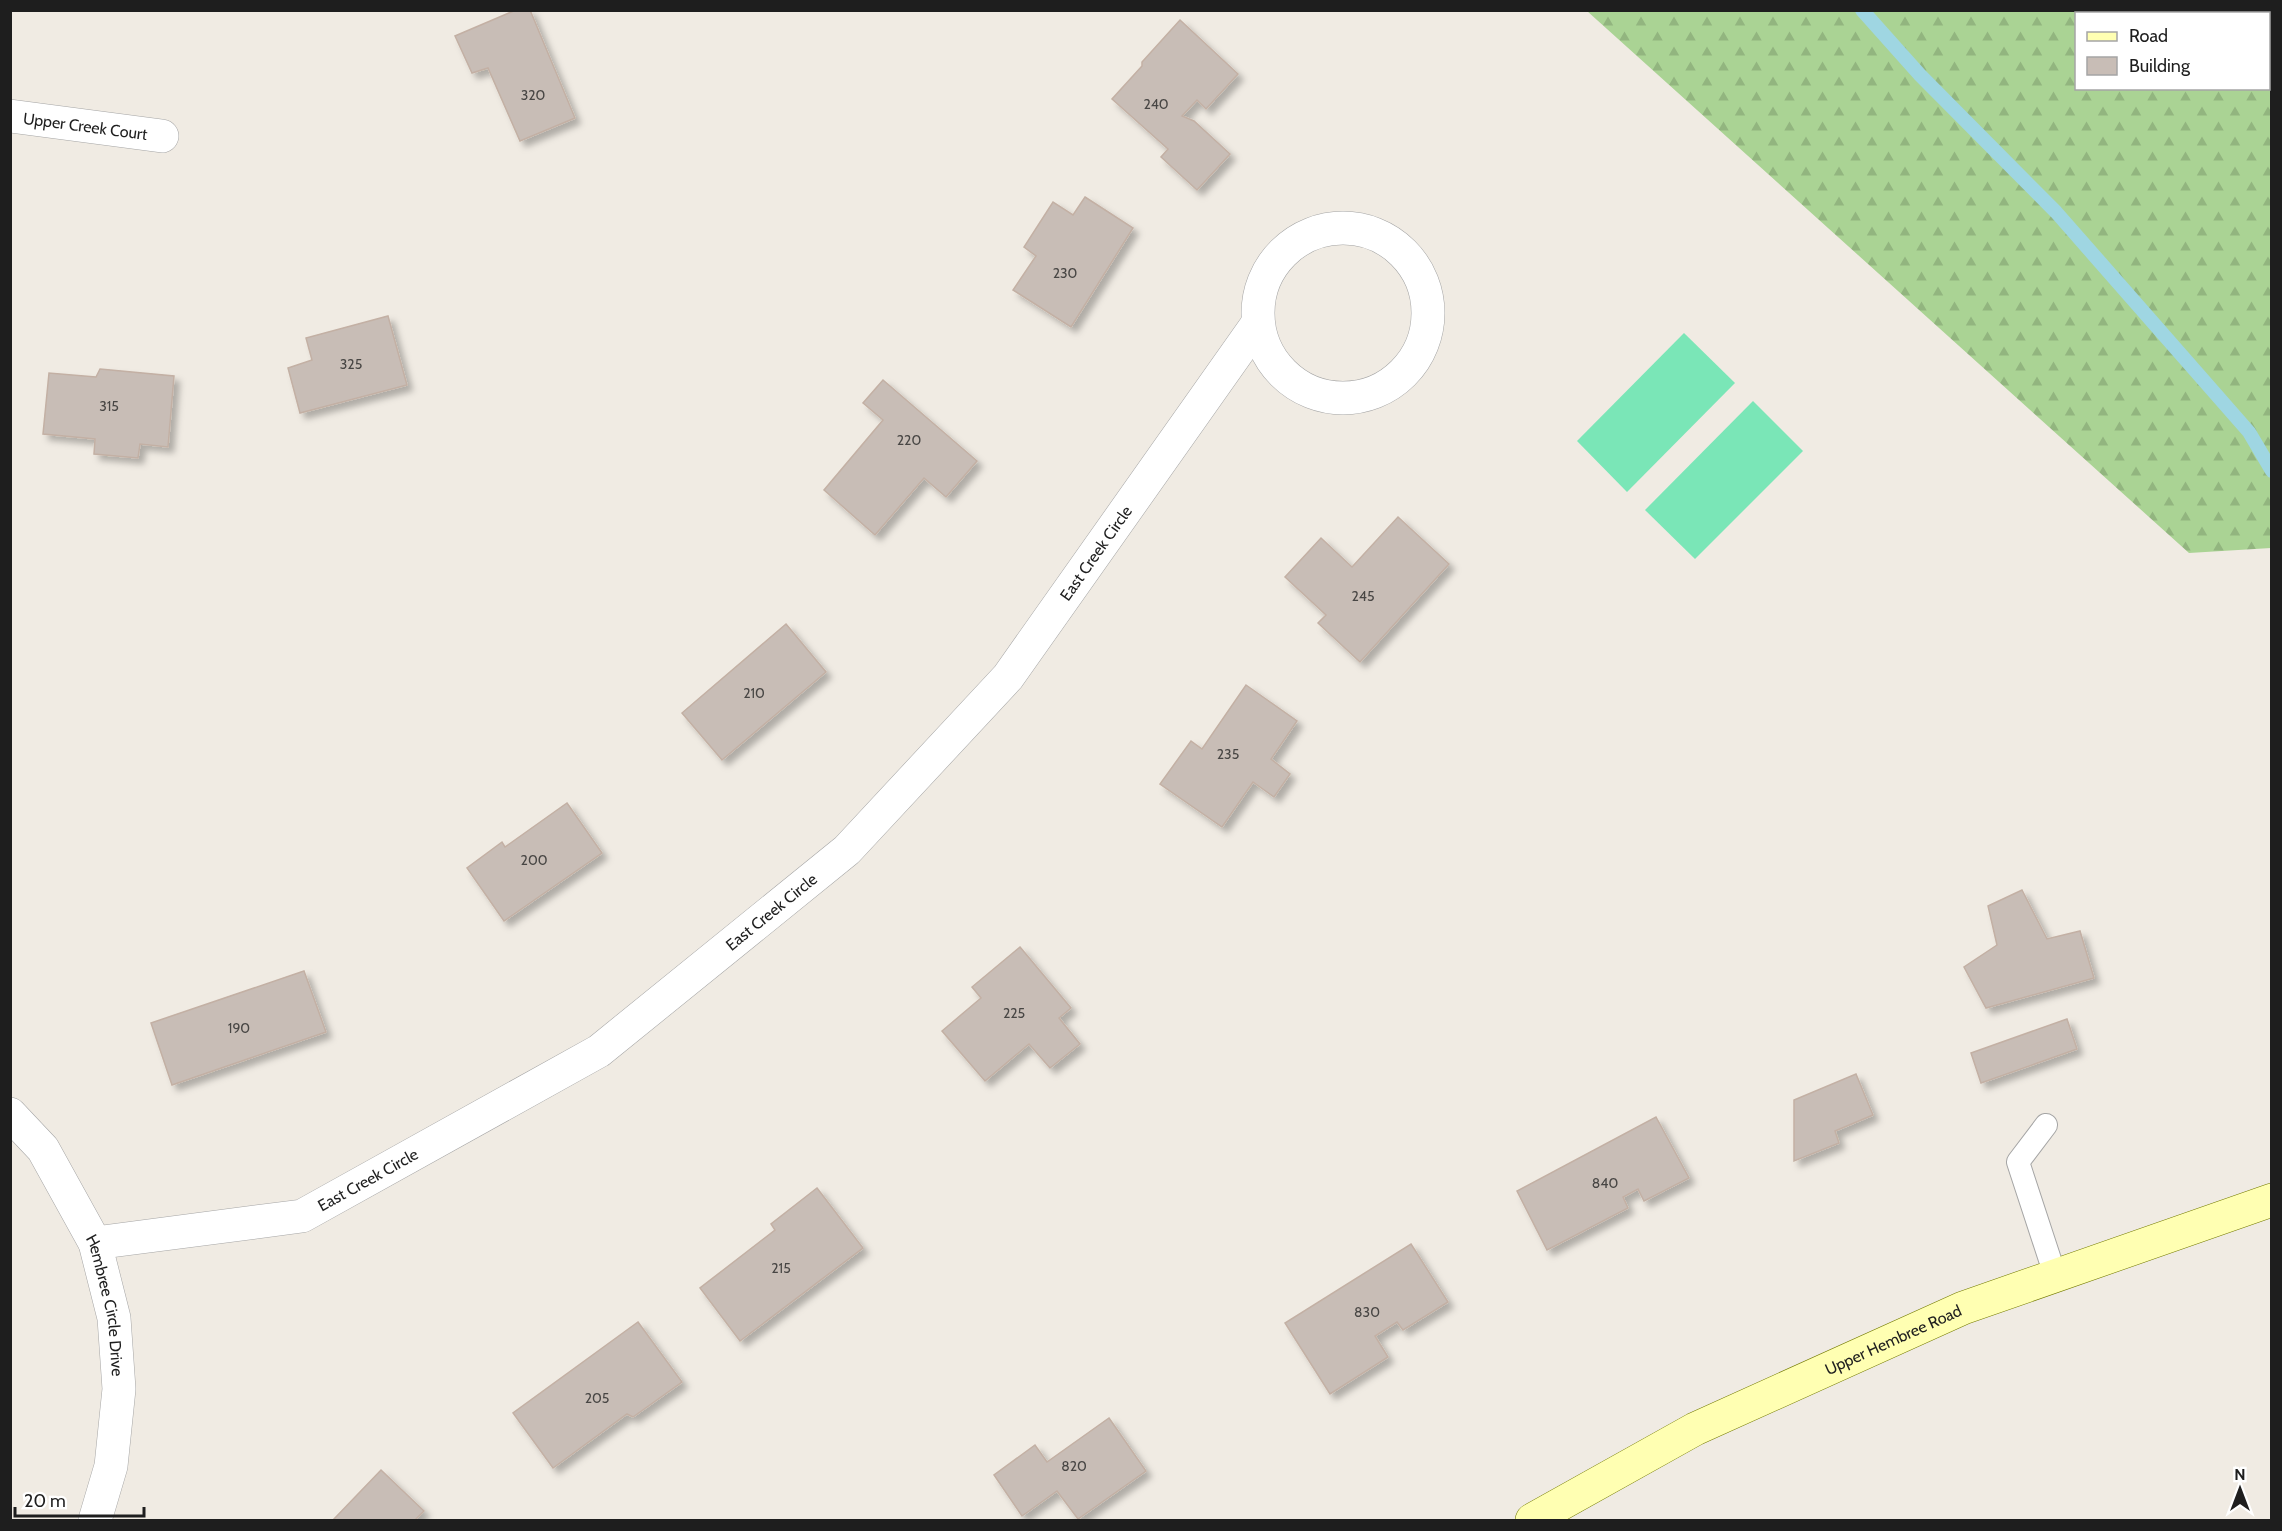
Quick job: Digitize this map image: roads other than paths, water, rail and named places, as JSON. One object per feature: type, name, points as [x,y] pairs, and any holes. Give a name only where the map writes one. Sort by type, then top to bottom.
[{"type":"street","name":"Upper Creek Court","points":[[10,116],[162,136]]},
{"type":"street","points":[[1345,228],[1373,233],[1398,248],[1417,269],[1428,296],[1428,325],[1420,351],[1404,373],[1382,389],[1356,398],[1329,397],[1302,388],[1281,372],[1265,349],[1258,323],[1260,294],[1271,267],[1290,246],[1316,232],[1345,228]]},
{"type":"street","name":"East Creek Circle","points":[[95,1243],[302,1216],[599,1051],[847,850],[1008,677],[1258,323]]},
{"type":"street","name":"Hembree Circle Drive","points":[[10,1114],[43,1149],[95,1243],[114,1318],[119,1389],[111,1466],[95,1521]]},
{"type":"street","name":"Upper Hembree Road","points":[[1532,1521],[1695,1429],[1963,1308],[2271,1200]]},
{"type":"lane","points":[[2046,1125],[2018,1162],[2055,1275]]},
{"type":"waterway","points":[[1862,10],[1920,75],[2056,212],[2249,432],[2272,471]]}]
